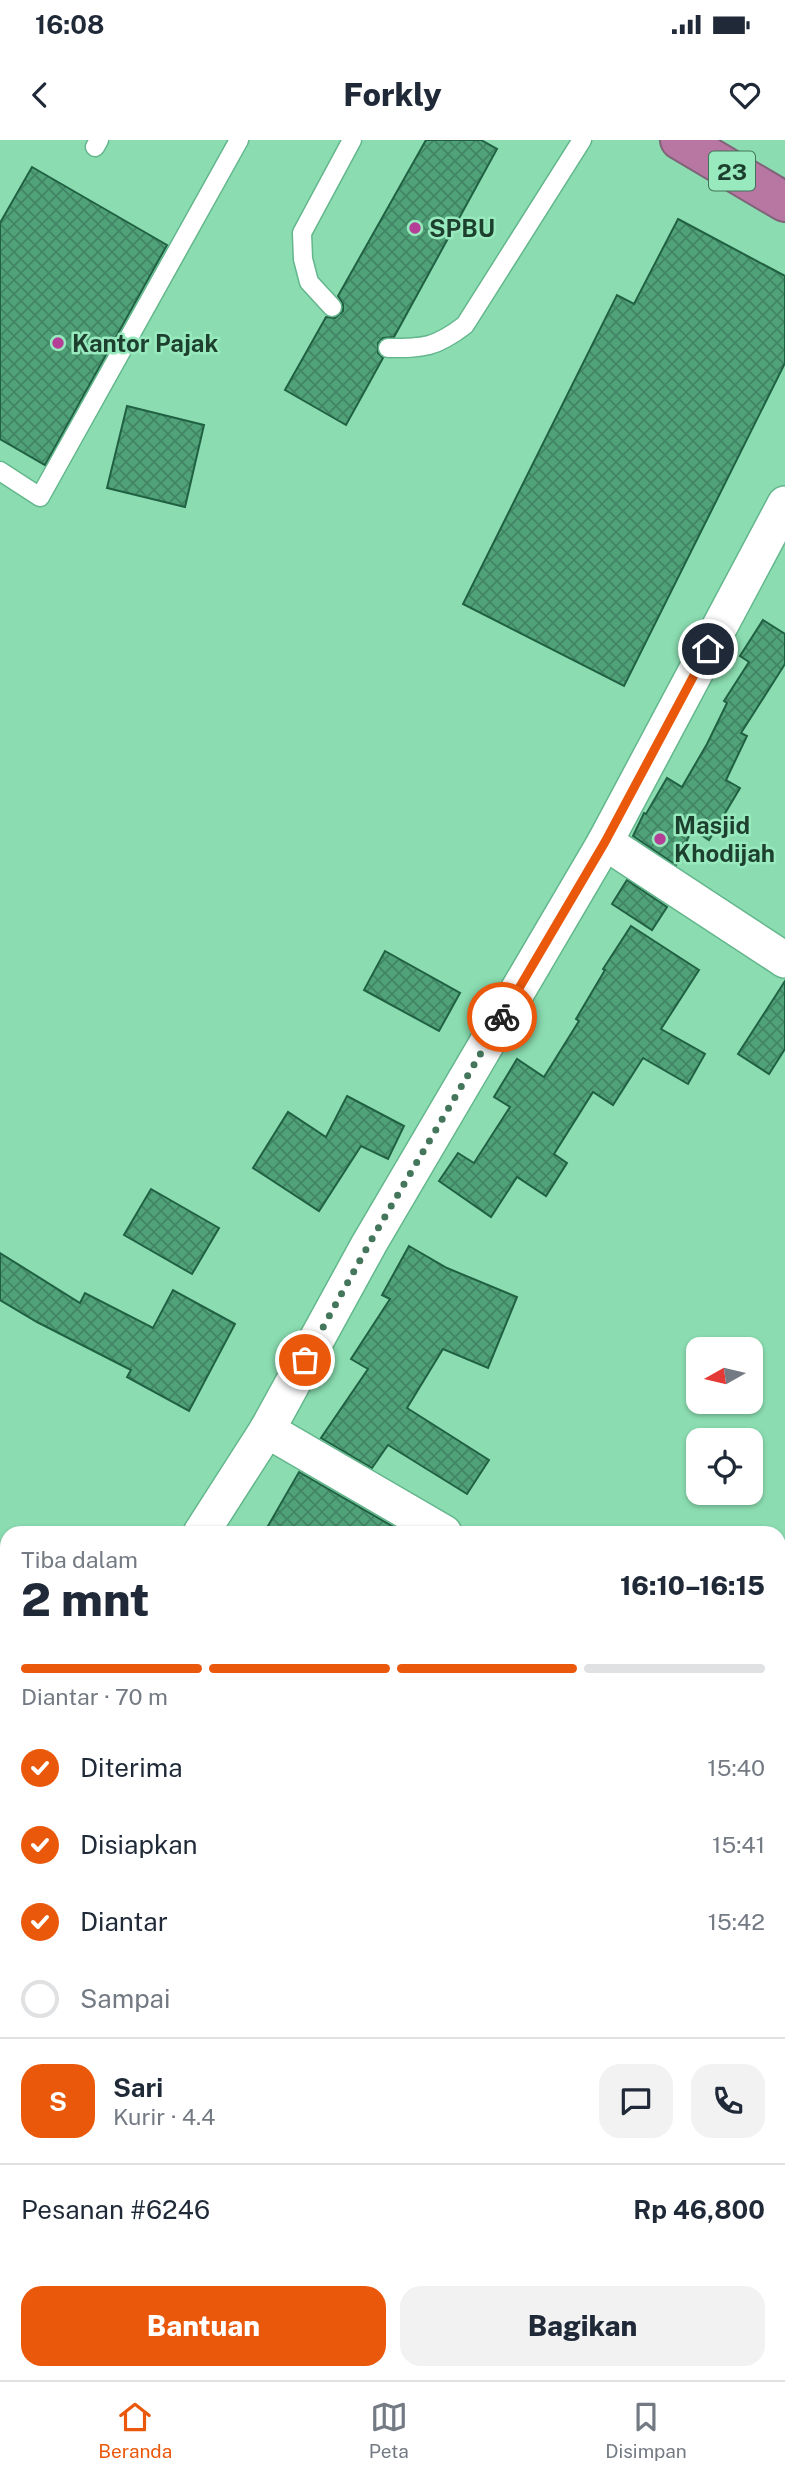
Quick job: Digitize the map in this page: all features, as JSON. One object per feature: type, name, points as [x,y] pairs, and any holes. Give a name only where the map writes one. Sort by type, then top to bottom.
[{"type":"highway","name":"23","points":[[680,140],[785,202]]},
{"type":"street","points":[[205,1526],[267,1430],[369,1244],[605,842],[785,504]]},
{"type":"street","points":[[605,842],[785,960]]},
{"type":"street","points":[[267,1430],[432,1526]]},
{"type":"lane","points":[[0,471],[40,497],[239,140]]},
{"type":"lane","points":[[332,307],[309,282],[303,259],[302,233],[352,140]]},
{"type":"lane","points":[[388,348],[425,348],[445,340],[465,325],[582,140]]},
{"type":"building","name":"SPBU","points":[[426,140],[481,140],[497,149],[394,337],[383,338],[378,343],[378,353],[383,358],[346,425],[285,390],[326,317],[335,318],[343,311],[343,304],[338,296]]},
{"type":"building","name":"Kantor Pajak","points":[[32,167],[167,245],[45,465],[0,439],[0,223]]},
{"type":"building","points":[[678,219],[785,276],[785,363],[624,686],[463,604],[617,295],[634,304]]},
{"type":"building","name":"Kantor Pajak","points":[[127,406],[204,425],[185,507],[107,488]]},
{"type":"building","points":[[763,620],[785,634],[785,664],[741,733],[747,736],[726,780],[740,788],[709,840],[692,829],[676,865],[633,836],[644,813],[646,814],[667,778],[682,787],[707,744],[727,703],[724,701],[749,662],[740,656]]},
{"type":"building","points":[[627,880],[667,907],[652,930],[612,904]]},
{"type":"building","points":[[631,926],[699,970],[661,1029],[705,1054],[688,1084],[643,1058],[613,1105],[593,1092],[554,1154],[567,1163],[546,1196],[517,1177],[491,1217],[439,1181],[458,1153],[474,1163],[510,1107],[494,1097],[517,1059],[544,1077],[579,1021],[576,1019],[605,970],[603,969]]},
{"type":"building","points":[[385,951],[460,993],[439,1031],[364,990]]},
{"type":"building","points":[[785,981],[785,1049],[769,1074],[738,1054]]},
{"type":"building","points":[[347,1096],[404,1126],[388,1159],[361,1146],[319,1211],[253,1168],[288,1112],[326,1137]]},
{"type":"building","points":[[151,1189],[219,1228],[192,1274],[124,1235]]},
{"type":"building","points":[[409,1246],[447,1268],[517,1297],[488,1368],[443,1349],[407,1408],[489,1460],[467,1494],[388,1445],[372,1468],[321,1438],[368,1369],[351,1359],[390,1299],[382,1295]]},
{"type":"building","points":[[0,1253],[80,1303],[85,1293],[153,1328],[173,1290],[235,1324],[189,1411],[127,1377],[131,1370],[0,1300]]},
{"type":"building","points":[[299,1472],[392,1526],[268,1526]]},
{"type":"way so far","points":[[305,1360],[369,1244],[502,1017]]},
{"type":"place","name":"SPBU","points":[[415,228]]},
{"type":"place","name":"Kantor Pajak","points":[[58,343]]},
{"type":"place","name":"Masjid Khodijah","points":[[660,839]]},
{"type":"route","points":[[502,1017],[605,842],[708,649]]}]
